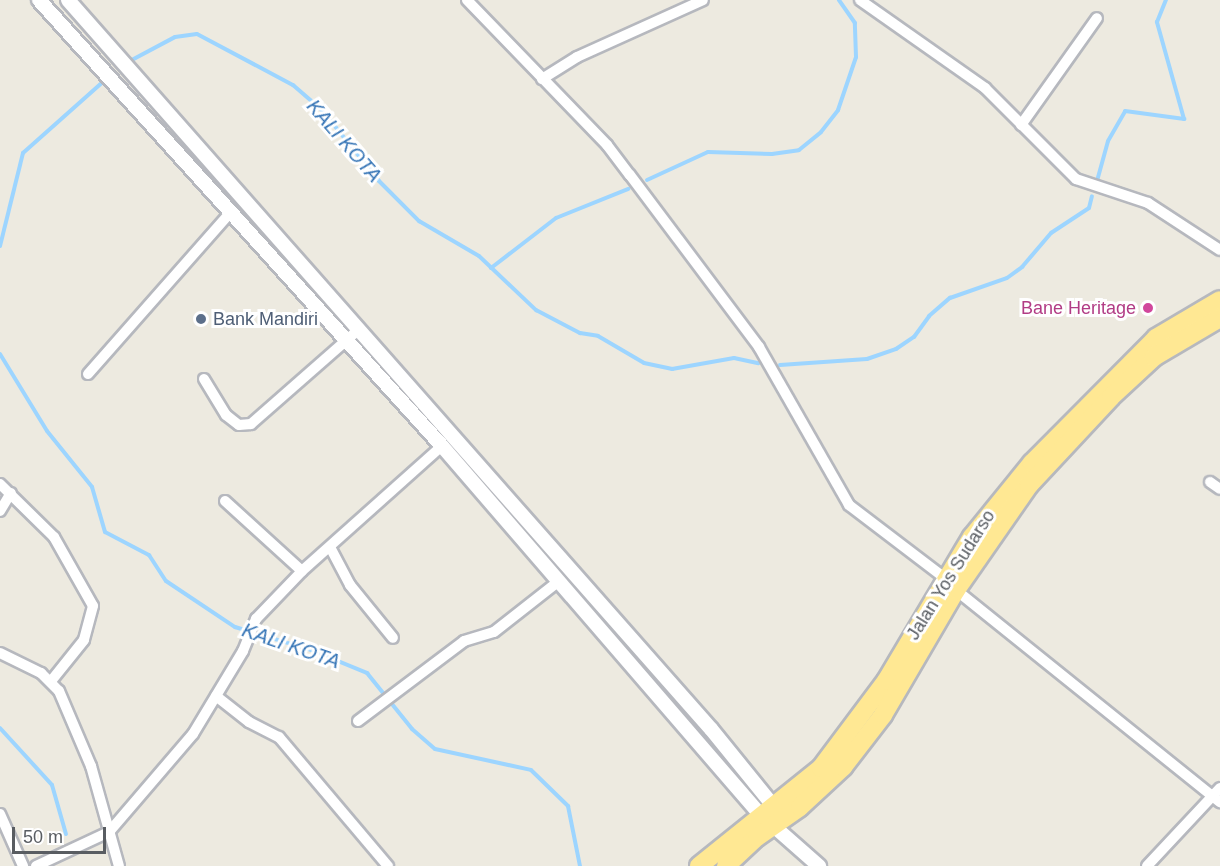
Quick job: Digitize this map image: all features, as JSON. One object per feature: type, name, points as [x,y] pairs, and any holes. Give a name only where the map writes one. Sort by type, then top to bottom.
[{"type":"highway","name":"Jalan Yos Sudarso","points":[[951,585],[993,507],[1086,405],[1156,338],[1220,300]]},
{"type":"highway","name":"Jalan Yos Sudarso","points":[[726,866],[775,820],[821,768],[866,711],[951,585],[1029,485],[1111,397],[1154,357],[1220,318]]},
{"type":"highway","name":"Jalan Yos Sudarso","points":[[699,866],[775,820]]},
{"type":"street","points":[[39,0],[347,340],[775,820],[819,866]]},
{"type":"street","points":[[68,0],[711,729],[775,820]]},
{"type":"street","points":[[467,0],[607,145],[759,347],[849,505],[1218,795],[1147,866]]},
{"type":"street","points":[[542,79],[577,57],[703,0]]},
{"type":"street","points":[[860,0],[985,88],[1076,179],[1148,203],[1220,250]]},
{"type":"street","points":[[1021,125],[1097,18]]},
{"type":"street","points":[[88,375],[231,212]]},
{"type":"street","points":[[204,379],[226,415],[239,425],[251,424],[359,330]]},
{"type":"street","points":[[36,866],[109,832],[193,734],[243,651],[251,627],[302,571],[442,446]]},
{"type":"street","points":[[1210,482],[1220,489]]},
{"type":"street","points":[[0,484],[54,537],[93,606],[84,640],[51,681]]},
{"type":"street","points":[[0,511],[11,493]]},
{"type":"street","points":[[225,501],[302,571]]},
{"type":"street","points":[[330,547],[350,585],[393,638]]},
{"type":"street","points":[[358,721],[464,641],[494,632],[559,580]]},
{"type":"street","points":[[0,653],[51,681],[78,730],[119,866]]},
{"type":"street","points":[[216,696],[249,722],[279,737],[388,866]]},
{"type":"street","points":[[0,814],[23,866]]},
{"type":"waterway","points":[[647,180],[708,152],[772,154],[799,150],[821,132],[838,110],[856,57],[855,23],[839,0]]},
{"type":"waterway","name":"KALI KOTA","points":[[1097,181],[1108,141],[1125,111],[1184,119],[1157,22],[1166,0]]},
{"type":"waterway","name":"KALI KOTA","points":[[128,62],[175,37],[197,34],[293,85],[321,109],[379,181],[419,221],[479,256],[536,310],[580,333],[598,336],[644,363],[672,369],[734,358],[758,363]]},
{"type":"waterway","name":"KALI KOTA","points":[[0,246],[23,153],[106,79]]},
{"type":"waterway","points":[[491,268],[556,218],[628,189]]},
{"type":"waterway","name":"KALI KOTA","points":[[780,365],[867,359],[896,349],[914,337],[929,316],[950,298],[1007,278],[1022,267],[1051,233],[1089,208],[1092,196]]},
{"type":"waterway","name":"KALI KOTA","points":[[0,354],[47,431],[92,487],[105,532],[149,555],[166,581],[235,627],[311,650],[367,673],[412,729],[435,749],[531,770],[568,806],[580,866]]},
{"type":"waterway","name":"KALI KOTA","points":[[0,728],[52,785],[66,834]]},
{"type":"place","name":"Bane Heritage","points":[[1148,308]]},
{"type":"place","name":"Bank Mandiri","points":[[201,319]]}]
